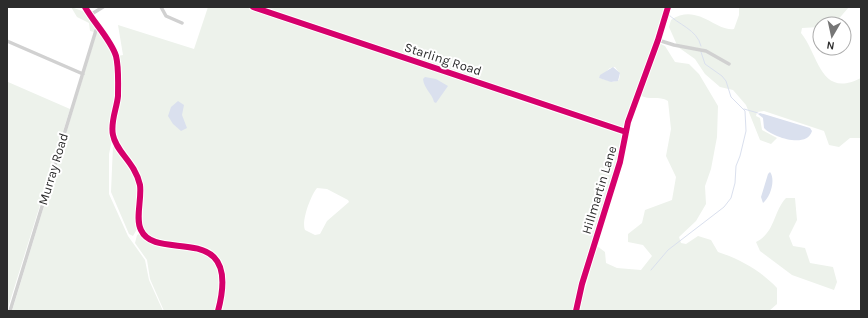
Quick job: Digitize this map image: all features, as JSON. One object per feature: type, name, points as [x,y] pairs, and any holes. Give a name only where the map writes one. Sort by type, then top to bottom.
[{"type":"street","points":[[85,7],[111,46],[116,58],[118,97],[112,132],[115,141],[132,164],[138,180],[141,196],[139,222],[141,231],[145,237],[153,241],[197,248],[207,253],[215,260],[222,272],[224,282],[218,311]]},
{"type":"street","points":[[90,15],[103,7]]},
{"type":"street","points":[[161,7],[169,18],[182,23]]},
{"type":"street","name":"Starling Road","points":[[253,7],[626,132]]},
{"type":"street","name":"Hillmartin Lane","points":[[576,311],[582,284],[620,162],[632,111],[658,40],[667,8]]},
{"type":"street","name":"Murray Road","points":[[10,311],[97,27]]},
{"type":"street","points":[[658,40],[674,46],[706,51],[729,64]]},
{"type":"street","points":[[7,41],[83,74]]},
{"type":"shaded area","points":[[71,7],[85,12],[94,26],[94,32],[90,31],[89,23],[77,17]]},
{"type":"shaded area","points":[[208,7],[248,7],[621,133],[623,137],[620,158],[579,288],[575,311],[219,311],[224,288],[224,278],[222,268],[218,260],[211,253],[201,248],[188,244],[159,241],[144,232],[142,222],[143,196],[139,175],[134,163],[118,143],[114,132],[120,99],[118,56],[123,55],[118,25],[194,49]],"holes":[[[317,188],[327,189],[348,200],[349,202],[327,221],[320,234],[315,235],[305,230],[305,215]]]},
{"type":"shaded area","points":[[258,7],[667,7],[626,126],[621,128]],"holes":[[[615,67],[620,74],[619,80],[613,82],[599,78],[610,68]]]},
{"type":"shaded area","points":[[739,7],[849,7],[841,16],[812,16],[812,27],[802,28],[801,33],[812,52],[812,56],[814,56],[822,72],[829,79],[837,83],[847,83],[861,78],[861,138],[850,138],[839,147],[829,145],[824,131],[764,111],[757,112],[756,116],[760,118],[762,130],[777,138],[771,144],[760,140],[746,105],[733,90],[720,87],[705,74],[695,59],[678,47],[703,51],[730,63],[704,49],[677,45],[669,27],[671,20],[680,15],[689,14],[706,19],[727,29],[734,29],[739,15]]},
{"type":"shaded area","points":[[97,32],[100,33],[112,52],[115,66],[116,98],[111,132],[112,140],[109,154],[109,194],[128,236],[145,260],[149,280],[163,311],[12,311]]},
{"type":"shaded area","points":[[659,43],[665,46],[675,62],[689,64],[699,74],[718,106],[717,137],[711,169],[705,186],[706,204],[696,221],[679,237],[681,243],[686,244],[698,236],[711,240],[718,252],[742,262],[764,276],[777,288],[777,304],[769,311],[579,311],[597,246],[605,252],[606,263],[617,268],[641,270],[652,256],[643,245],[628,242],[628,234],[642,223],[645,210],[672,200],[676,177],[666,156],[671,129],[668,101],[661,98],[647,98],[640,95]]},
{"type":"shaded area","points":[[613,67],[620,73],[618,81],[611,82],[599,78],[600,75]]},
{"type":"shaded area","points":[[425,77],[436,79],[448,86],[436,103],[425,86],[423,79]]},
{"type":"shaded area","points":[[8,82],[70,109],[7,311],[7,84]]},
{"type":"shaded area","points":[[178,101],[184,105],[182,115],[187,128],[181,131],[173,124],[168,116],[171,107]]},
{"type":"shaded area","points":[[760,113],[810,128],[812,131],[809,136],[804,139],[789,140],[781,138],[764,128],[763,118],[758,114]]},
{"type":"shaded area","points":[[113,145],[134,172],[139,189],[137,229],[133,236],[129,234],[111,192]]},
{"type":"shaded area","points":[[770,172],[772,175],[771,189],[766,201],[763,203],[761,197],[768,174]]},
{"type":"shaded area","points":[[786,198],[795,198],[797,220],[789,236],[793,246],[805,248],[810,263],[833,267],[837,282],[834,290],[792,275],[760,251],[756,242],[767,233],[778,210]]},
{"type":"shaded area","points":[[139,234],[157,244],[191,249],[210,258],[216,265],[219,273],[220,291],[216,311],[164,311],[150,279],[147,260],[135,243],[137,235]]},
{"type":"waterway","points":[[667,13],[696,35],[701,46]]},
{"type":"waterway","points":[[651,270],[668,250],[724,207],[731,198],[735,183],[736,166],[746,131],[745,111],[731,97],[726,81],[722,76],[705,64],[701,52]]},
{"type":"waterway","points":[[744,109],[758,113]]},
{"type":"cycle path","points":[[85,7],[114,50],[116,56],[118,71],[118,96],[112,130],[118,147],[138,177],[140,185],[139,225],[141,230],[150,239],[163,244],[194,248],[209,253],[219,263],[222,282],[218,311]]},
{"type":"cycle path","points":[[253,7],[626,132]]},
{"type":"cycle path","points":[[576,311],[582,284],[620,162],[628,122],[658,40],[668,7]]}]
